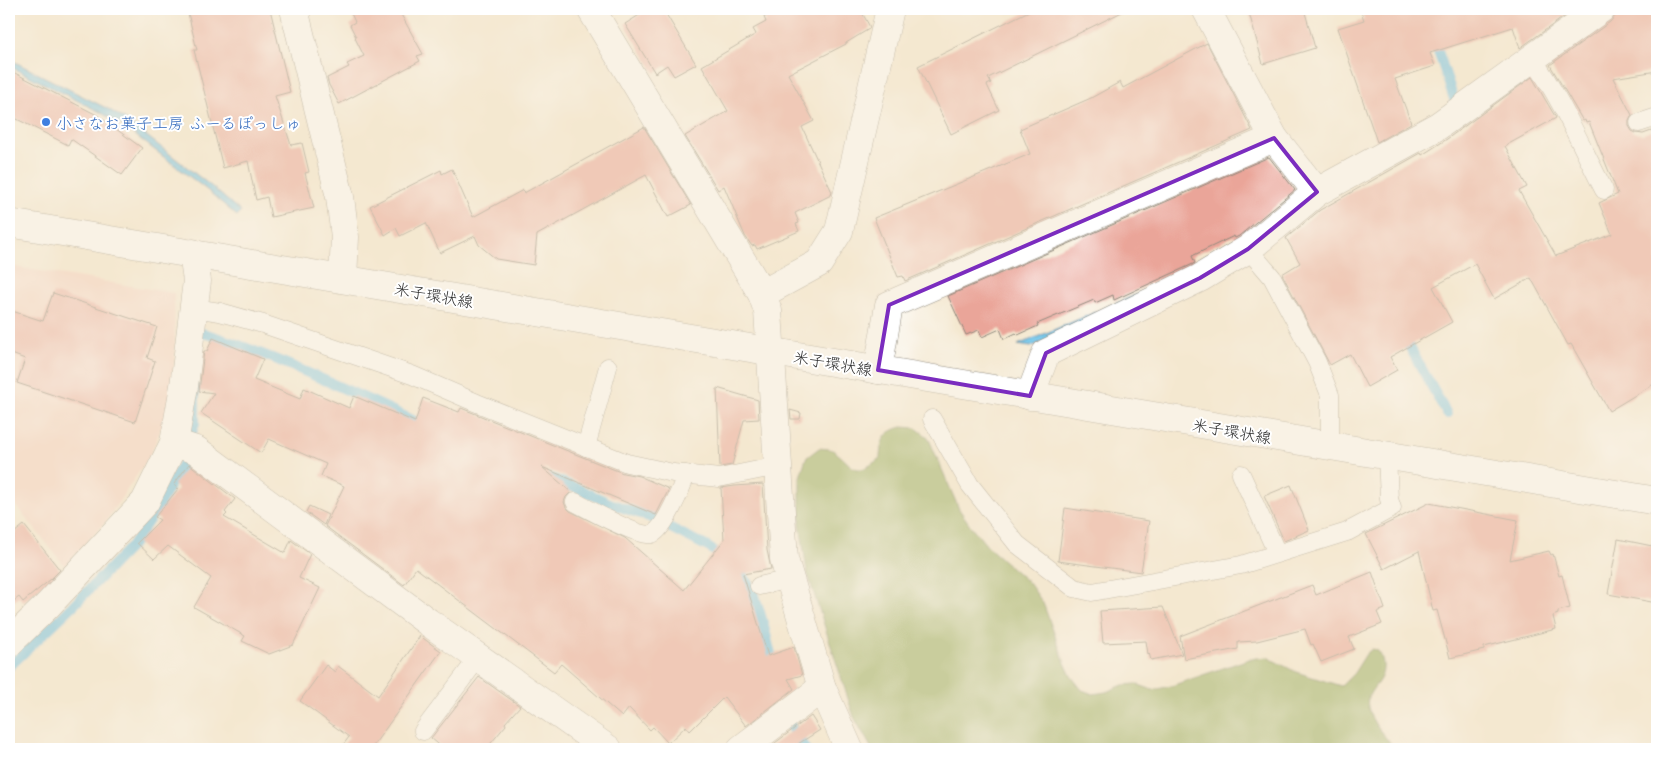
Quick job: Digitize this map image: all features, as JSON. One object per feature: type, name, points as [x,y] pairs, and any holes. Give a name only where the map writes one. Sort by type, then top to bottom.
[{"type":"street","points":[[294,9],[340,197],[345,237],[343,279]]},
{"type":"street","points":[[591,9],[762,294],[768,311],[784,559],[822,688],[849,749]]},
{"type":"street","points":[[762,294],[819,263],[839,231],[890,9]]},
{"type":"street","points":[[1206,9],[1274,138],[1317,192]]},
{"type":"street","points":[[1030,396],[1046,353],[1200,278],[1248,249],[1317,192],[1438,126],[1536,64],[1601,9]]},
{"type":"street","points":[[878,370],[889,305],[1274,138]]},
{"type":"street","name":"米子環状線","points":[[9,223],[1657,502]]},
{"type":"street","points":[[9,643],[48,605],[145,502],[174,443],[184,386],[197,281],[192,253]]},
{"type":"street","points":[[174,443],[196,450],[478,658],[608,749]]},
{"type":"street","points":[[741,749],[822,688]]},
{"type":"lane","points":[[1536,64],[1604,190]]},
{"type":"lane","points":[[1639,124],[1657,117]]},
{"type":"lane","points":[[1248,249],[1272,277],[1317,362],[1330,395],[1330,446]]},
{"type":"lane","points":[[194,308],[220,312],[263,324],[403,372],[627,463],[718,478],[778,466]]},
{"type":"lane","points":[[586,447],[608,367]]},
{"type":"lane","points":[[932,418],[970,485],[1017,544],[1074,588],[1092,592],[1241,565],[1347,532],[1392,508],[1389,499],[1387,456]]},
{"type":"lane","points":[[574,502],[639,534],[652,534],[658,530],[665,520],[686,474]]},
{"type":"lane","points":[[1241,474],[1277,553]]},
{"type":"lane","points":[[760,586],[790,579]]},
{"type":"lane","points":[[423,731],[478,658]]},
{"type":"highlighted area","points":[[1274,138],[1317,192],[1248,249],[1200,278],[1046,353],[1030,396],[878,370],[889,305]]},
{"type":"shaded area","points":[[9,266],[174,293],[175,355],[169,410],[149,457],[105,522],[65,566],[9,497]]},
{"type":"green space","points":[[902,427],[916,428],[928,437],[959,509],[970,525],[987,546],[1029,583],[1043,603],[1065,663],[1071,676],[1082,690],[1093,694],[1106,692],[1123,685],[1136,684],[1153,690],[1171,686],[1249,659],[1267,657],[1296,672],[1341,686],[1354,673],[1366,654],[1372,649],[1377,650],[1379,653],[1383,668],[1382,675],[1369,695],[1367,703],[1375,724],[1396,749],[872,749],[854,717],[807,572],[800,524],[800,477],[806,458],[819,448],[832,450],[854,468],[859,469],[871,465],[880,458],[881,446],[887,434]]},
{"type":"water","points":[[9,59],[126,120],[211,186],[241,212],[237,216],[207,190],[122,125],[9,66]]},
{"type":"water","points":[[1304,191],[1304,201],[1227,256],[1187,281],[1031,347],[1018,345],[1186,274],[1234,244],[1299,197]]},
{"type":"building","points":[[187,9],[270,9],[290,92],[275,96],[291,145],[302,143],[309,172],[305,173],[314,208],[271,217],[267,197],[256,200],[248,161],[223,168],[194,50],[197,50]]},
{"type":"building","points":[[349,9],[398,9],[423,54],[417,56],[420,61],[339,104],[327,78],[349,67],[347,64],[364,56],[350,25],[355,22]]},
{"type":"building","points":[[649,9],[663,9],[696,64],[674,76],[667,65],[655,73],[625,24]]},
{"type":"building","points":[[780,9],[860,9],[870,27],[846,44],[788,74],[814,121],[802,127],[832,192],[831,195],[795,213],[799,223],[796,224],[799,231],[757,249],[755,245],[752,246],[745,236],[724,186],[718,190],[685,136],[728,111],[702,66],[756,34],[753,29],[766,22],[764,17]]},
{"type":"building","points":[[1033,9],[1128,9],[988,78],[991,83],[987,85],[999,110],[951,134],[918,66]]},
{"type":"building","points":[[1248,9],[1304,9],[1315,48],[1263,64]]},
{"type":"building","points":[[1360,9],[1575,9],[1520,48],[1513,27],[1430,53],[1435,66],[1395,79],[1411,123],[1377,142],[1338,28],[1364,20]]},
{"type":"building","points":[[1616,9],[1657,9],[1657,71],[1613,78],[1632,115],[1629,126],[1632,131],[1643,134],[1657,129],[1657,382],[1609,411],[1571,344],[1568,345],[1531,278],[1494,299],[1475,264],[1433,287],[1452,322],[1390,357],[1397,370],[1367,387],[1350,354],[1330,365],[1282,274],[1300,263],[1286,238],[1320,210],[1421,153],[1422,155],[1447,139],[1532,77],[1556,118],[1505,146],[1527,187],[1519,191],[1556,256],[1612,234],[1599,203],[1618,194],[1589,122],[1583,121],[1550,65],[1610,22],[1615,16]]},
{"type":"building","points":[[1207,43],[1252,130],[905,281],[903,276],[898,277],[874,218],[1030,154],[1020,129],[1091,98],[1120,82],[1123,88]]},
{"type":"building","points":[[9,70],[97,115],[142,148],[122,175],[71,139],[68,145],[9,115]]},
{"type":"building","points":[[644,127],[691,205],[668,217],[646,175],[537,235],[534,265],[496,259],[479,245],[475,236],[440,253],[426,223],[400,236],[396,228],[385,235],[370,206],[441,170],[442,174],[452,169],[473,217],[523,190],[524,193]]},
{"type":"building","points":[[1269,157],[1295,190],[1239,236],[1235,238],[1234,236],[1192,256],[1195,263],[1114,300],[1113,295],[1095,303],[1094,300],[1037,324],[1038,326],[1018,335],[1016,333],[1004,339],[1000,329],[982,337],[979,330],[966,335],[948,296]]},
{"type":"building","points":[[53,293],[157,327],[147,358],[155,361],[135,422],[17,383],[25,359],[9,353],[9,310],[43,321]]},
{"type":"building","points":[[213,338],[263,359],[254,380],[300,399],[304,388],[349,408],[354,396],[415,422],[423,398],[459,412],[461,408],[623,473],[639,476],[669,489],[656,515],[542,467],[571,492],[564,502],[570,511],[625,538],[684,590],[724,540],[721,488],[763,484],[767,550],[771,569],[743,574],[768,656],[794,647],[802,675],[788,679],[794,689],[746,726],[724,697],[690,731],[686,726],[668,743],[653,727],[650,730],[629,708],[622,717],[561,664],[554,672],[416,568],[404,585],[325,526],[344,486],[321,476],[326,464],[269,439],[261,453],[201,413],[214,393],[199,391],[204,351],[207,351]]},
{"type":"building","points":[[717,388],[758,400],[759,419],[744,420],[732,465],[720,467]]},
{"type":"building","points":[[790,410],[801,413],[800,419],[791,419]]},
{"type":"building","points":[[189,464],[235,499],[225,512],[227,514],[224,517],[285,553],[291,540],[310,554],[299,578],[320,588],[293,645],[269,654],[242,641],[245,636],[194,607],[211,578],[168,546],[154,559],[137,543],[160,520],[155,517],[178,489],[174,484]]},
{"type":"building","points":[[1291,485],[1309,530],[1284,541],[1264,496]]},
{"type":"building","points":[[1429,503],[1518,520],[1510,560],[1549,551],[1551,555],[1553,554],[1559,576],[1562,575],[1570,608],[1558,611],[1558,614],[1553,616],[1556,629],[1484,647],[1484,650],[1450,658],[1437,610],[1433,611],[1419,551],[1384,569],[1366,534]]},
{"type":"building","points":[[309,506],[328,515],[324,525],[306,512]]},
{"type":"building","points":[[1065,508],[1149,521],[1141,572],[1058,561]]},
{"type":"building","points":[[24,525],[60,570],[23,602],[19,597],[9,605],[9,537]]},
{"type":"building","points":[[1618,539],[1657,547],[1657,603],[1608,594]]},
{"type":"building","points":[[1372,572],[1385,609],[1377,612],[1382,624],[1349,637],[1354,649],[1321,662],[1313,644],[1311,645],[1305,629],[1257,641],[1238,642],[1238,649],[1184,659],[1180,636],[1312,585],[1316,595]]},
{"type":"building","points":[[1163,607],[1182,654],[1151,660],[1146,641],[1103,643],[1100,611]]},
{"type":"building","points":[[420,636],[441,651],[371,749],[340,749],[349,737],[300,701],[326,665],[335,672],[338,666],[378,696]]},
{"type":"building","points":[[479,677],[520,706],[486,749],[444,749],[431,738]]},
{"type":"building","points":[[811,716],[820,730],[790,749],[767,749]]},
{"type":"waterway","points":[[1434,39],[1458,111]]},
{"type":"waterway","points":[[198,339],[199,332],[241,346],[318,377],[426,426]]},
{"type":"waterway","points":[[1403,335],[1447,414]]},
{"type":"waterway","points":[[9,667],[73,606],[133,544],[156,510],[183,462],[195,423],[195,388]]},
{"type":"waterway","points":[[548,477],[612,504],[649,517],[708,547],[724,558]]},
{"type":"waterway","points":[[736,568],[751,587],[756,600],[774,667]]},
{"type":"waterway","points":[[789,720],[793,732],[806,749]]},
{"type":"place","name":"小さなお菓子工房 ふーるぽっしゅ","points":[[46,122]]}]
